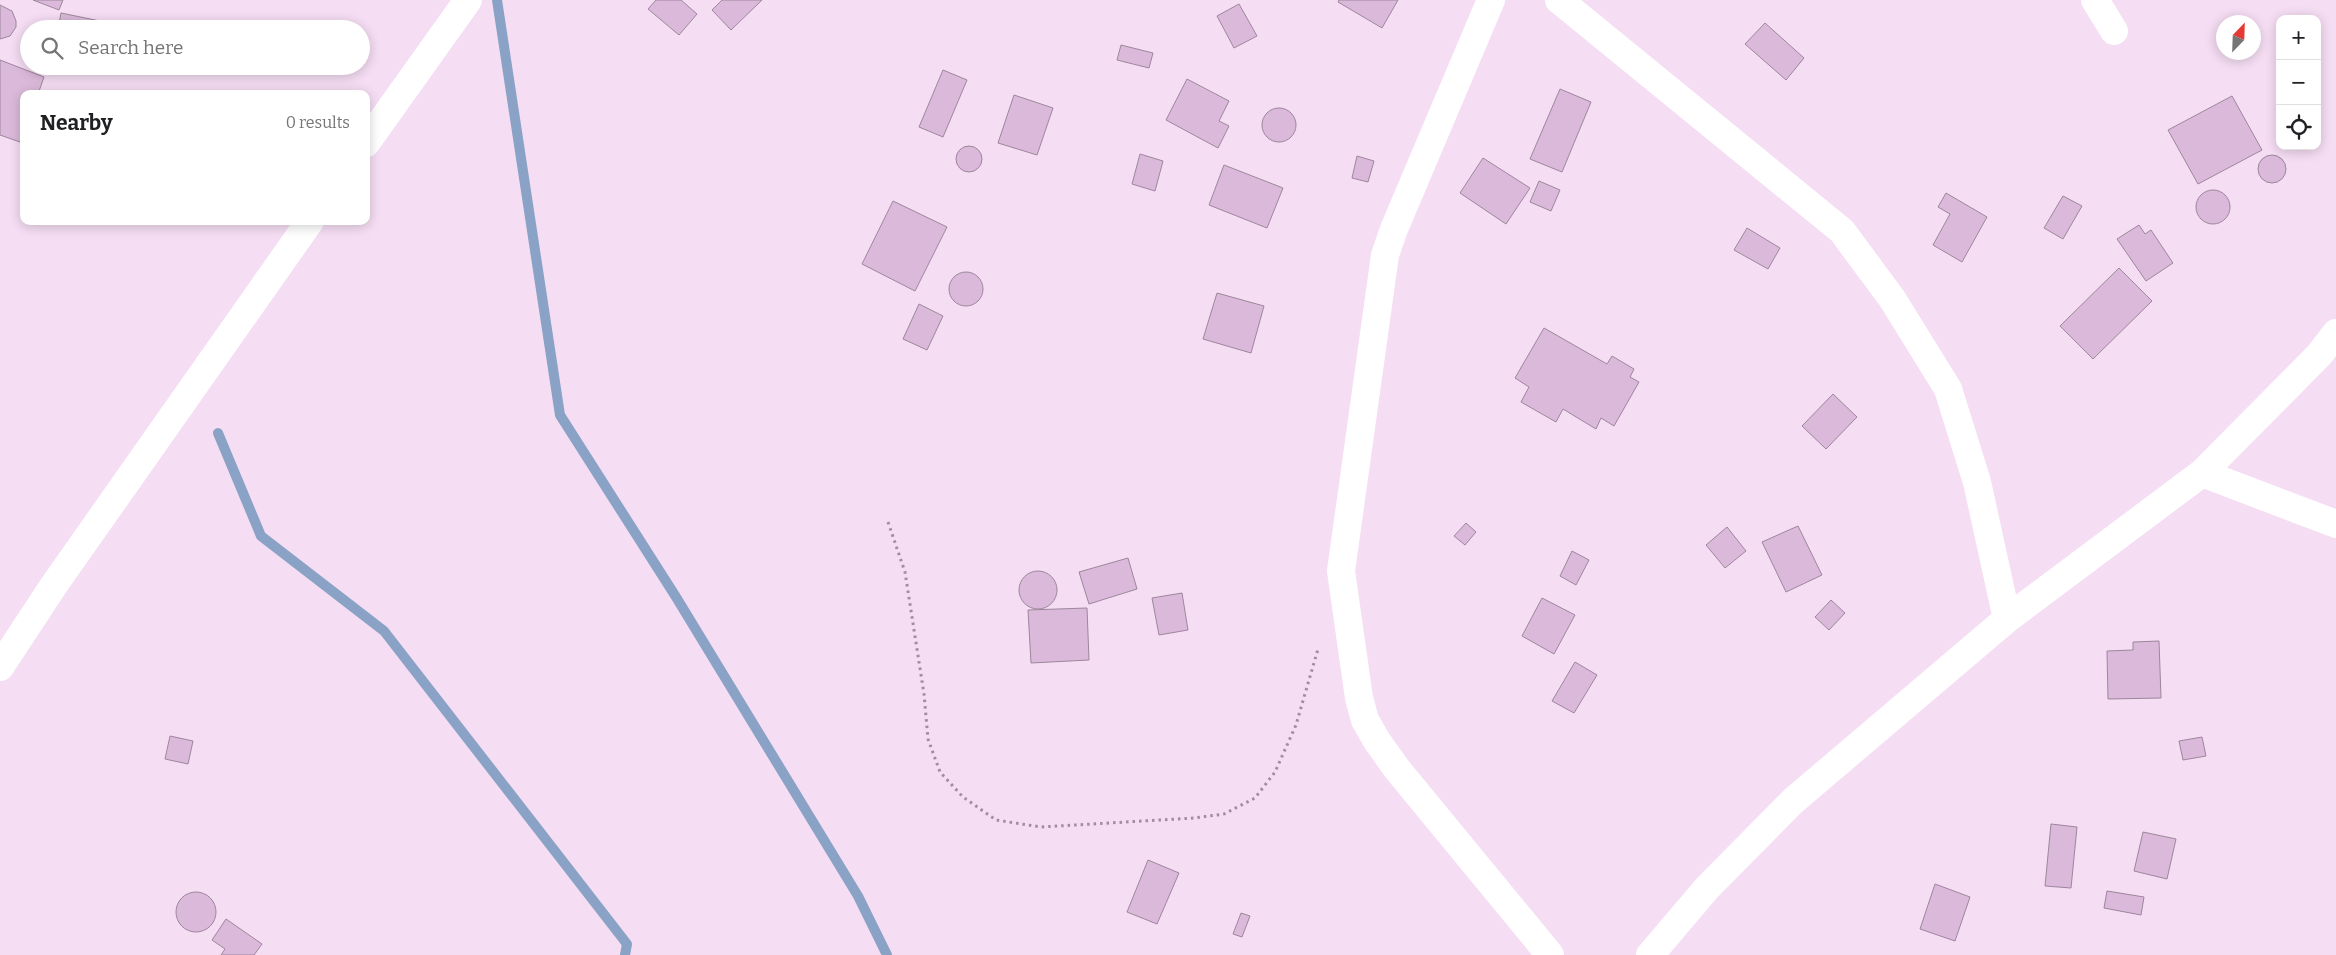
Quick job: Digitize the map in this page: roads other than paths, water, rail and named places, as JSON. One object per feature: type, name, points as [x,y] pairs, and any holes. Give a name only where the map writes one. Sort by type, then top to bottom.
[{"type":"street","points":[[370,137],[468,0]]},
{"type":"street","points":[[1491,0],[1394,229],[1385,255],[1341,571],[1359,698],[1365,720],[1397,769],[1550,955]]},
{"type":"street","points":[[1559,0],[1842,231],[1894,300],[1948,389],[1977,482],[2007,619]]},
{"type":"street","points":[[2095,0],[2114,31]]},
{"type":"street","points":[[0,667],[60,577],[307,225]]},
{"type":"street","points":[[1650,955],[1706,888],[1793,801],[2007,619],[2202,473],[2319,355],[2336,333]]},
{"type":"street","points":[[2202,473],[2336,524]]},
{"type":"waterway","points":[[497,0],[560,415],[676,597],[858,896],[887,955]]},
{"type":"waterway","points":[[218,433],[261,536],[384,631],[627,944],[625,955]]}]
